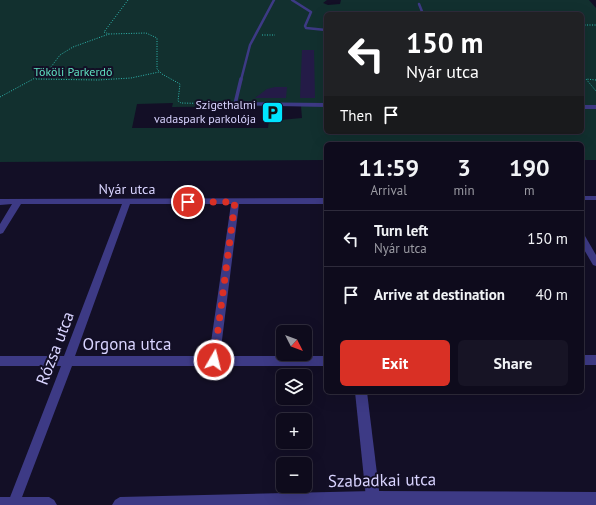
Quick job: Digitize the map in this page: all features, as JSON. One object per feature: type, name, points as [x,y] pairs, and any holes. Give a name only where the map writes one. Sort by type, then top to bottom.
[{"type":"street","points":[[235,104],[324,105]]},
{"type":"street","points":[[584,107],[596,107]]},
{"type":"street","points":[[584,198],[596,198]]},
{"type":"street","name":"Nyár utca","points":[[0,202],[126,203],[324,201]]},
{"type":"street","points":[[0,231],[18,202]]},
{"type":"street","points":[[214,360],[235,202]]},
{"type":"street","name":"Rózsa utca","points":[[6,504],[68,361],[126,203]]},
{"type":"street","points":[[584,241],[596,262]]},
{"type":"street","points":[[584,360],[596,360]]},
{"type":"street","name":"Orgona utca","points":[[0,361],[324,361]]},
{"type":"street","points":[[361,394],[373,498]]},
{"type":"street","name":"Szabadkai utca","points":[[120,505],[373,498],[596,499]]},
{"type":"street","points":[[6,504],[49,505]]},
{"type":"lane","points":[[235,104],[250,45],[274,0]]},
{"type":"lane","points":[[292,0],[311,12],[305,26],[306,28],[324,30]]},
{"type":"lane","points":[[419,4],[422,12]]},
{"type":"path","points":[[109,34],[104,32],[128,0]]},
{"type":"path","points":[[584,25],[596,25]]},
{"type":"path","points":[[0,97],[48,71],[60,55],[89,40],[109,34],[146,33],[157,38],[156,50],[159,56],[157,69],[159,72],[180,84],[177,98],[178,101],[181,103],[235,104]]},
{"type":"path","points":[[256,35],[275,35]]},
{"type":"path","points":[[34,79],[98,80],[131,78],[159,72]]},
{"type":"path","points":[[586,79],[596,80]]},
{"type":"path","points":[[586,79],[596,91]]},
{"type":"green space","name":"Tököli Parkerdő","points":[[0,0],[327,0],[323,3],[328,5],[340,4],[341,0],[589,0],[596,8],[596,160],[584,160],[584,142],[324,142],[324,160],[0,162]],"holes":[[[173,103],[172,107],[301,106],[302,118],[269,121],[268,128],[132,128],[137,104]]]},
{"type":"building","points":[[302,50],[314,50],[315,98],[300,98]]},
{"type":"building","points":[[287,87],[286,98],[255,98],[267,89]]},
{"type":"place","name":"Szigethalmi vadaspark parkolója","points":[[272,112]]},
{"type":"route","points":[[188,202],[235,202],[214,360]]}]
